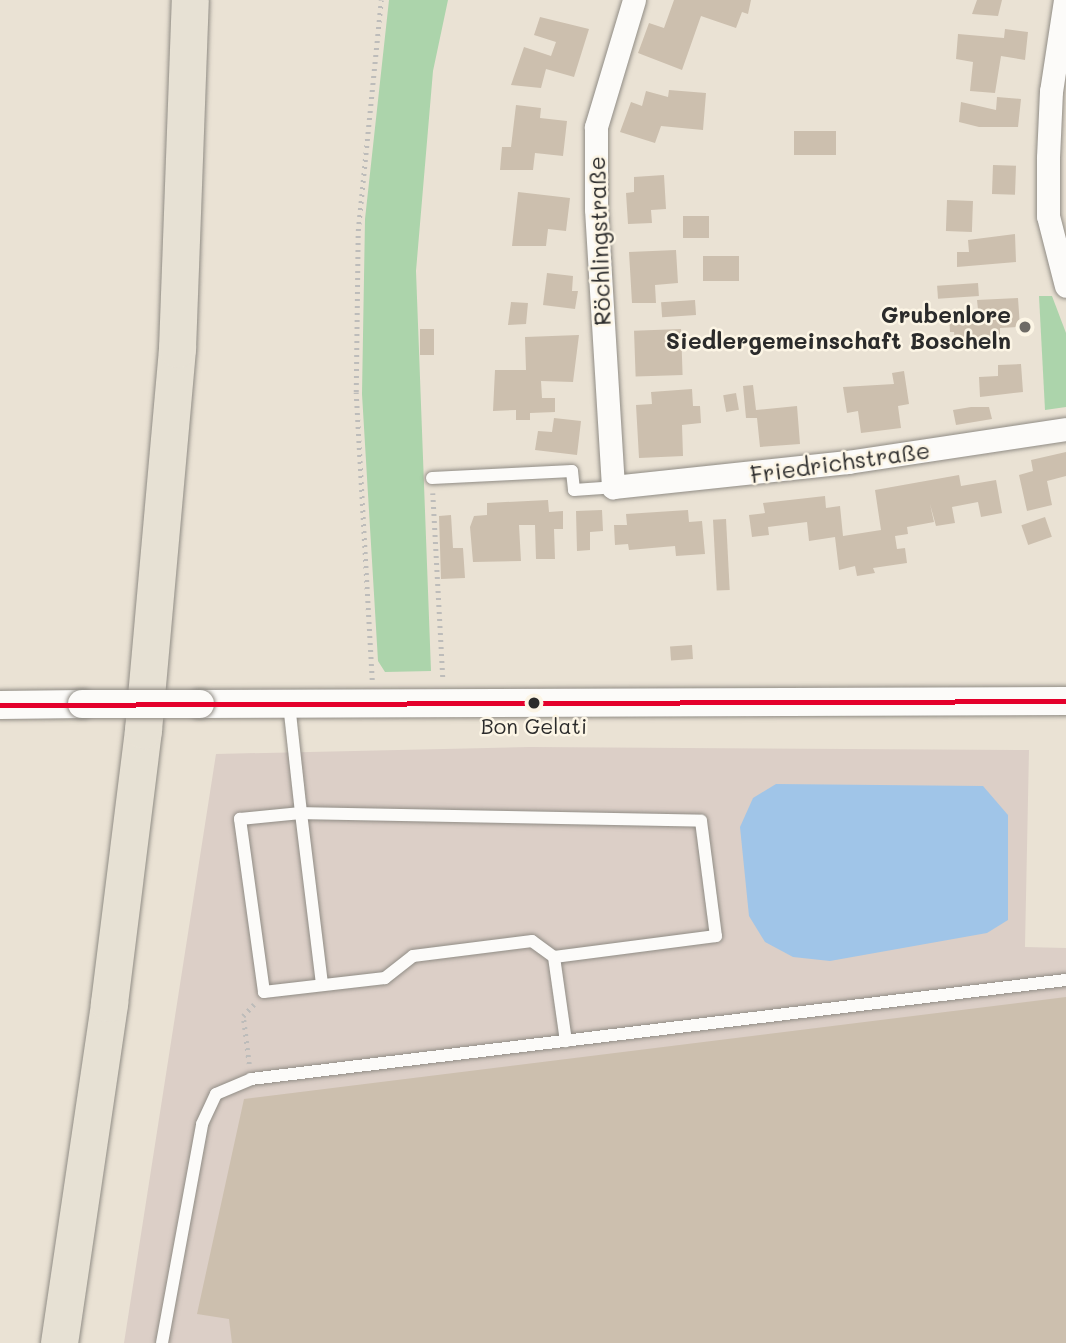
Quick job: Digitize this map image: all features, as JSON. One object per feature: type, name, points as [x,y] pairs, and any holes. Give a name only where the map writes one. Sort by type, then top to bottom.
[{"type":"main road","points":[[59,1343],[109,1003],[143,730],[177,349],[190,0]]},
{"type":"street","name":"Röchlingstraße","points":[[612,486],[596,209],[596,127],[634,0]]},
{"type":"street","points":[[1065,0],[1051,91],[1048,216],[1066,286]]},
{"type":"street","name":"Friedrichstraße","points":[[612,486],[848,462],[1066,429]]},
{"type":"street","points":[[0,705],[1066,701]]},
{"type":"lane","points":[[432,478],[572,471],[574,490],[612,486]]},
{"type":"lane","points":[[289,704],[323,985]]},
{"type":"lane","points":[[301,813],[701,821],[716,936],[554,957],[532,941],[413,956],[385,978],[264,992],[240,819],[301,813]]},
{"type":"lane","points":[[554,957],[566,1041]]},
{"type":"lane","points":[[162,1343],[202,1124],[216,1094],[251,1079],[1066,981]]},
{"type":"path","points":[[373,704],[356,392],[358,231],[382,0]]},
{"type":"path","points":[[432,478],[443,681]]},
{"type":"path","points":[[251,1079],[243,1016],[264,992]]},
{"type":"shaded area","points":[[529,747],[1029,750],[1025,947],[1066,948],[1066,1343],[124,1343],[216,754]]},
{"type":"green space","points":[[389,0],[448,0],[433,71],[416,271],[431,671],[385,672],[378,661],[362,394],[365,219]]},
{"type":"green space","points":[[1039,296],[1052,296],[1066,333],[1066,407],[1045,410]]},
{"type":"water","points":[[776,784],[983,786],[1008,815],[1008,920],[987,933],[830,961],[793,957],[765,942],[749,916],[740,827],[753,798]]},
{"type":"building","points":[[674,0],[751,0],[748,14],[742,12],[736,28],[701,16],[682,70],[638,53],[649,23],[664,28]]},
{"type":"building","points":[[977,0],[1002,0],[998,16],[972,14]]},
{"type":"building","points":[[540,17],[589,29],[574,77],[546,69],[541,88],[511,85],[524,47],[551,56],[556,42],[534,35]]},
{"type":"building","points":[[1005,29],[1028,32],[1025,60],[1001,56],[995,93],[970,91],[973,62],[956,59],[958,34],[1004,38]]},
{"type":"building","points":[[669,90],[706,93],[703,130],[661,126],[655,143],[620,132],[631,102],[642,106],[646,91],[668,97]]},
{"type":"building","points":[[997,97],[1021,99],[1018,127],[979,127],[959,122],[961,102],[996,110]]},
{"type":"building","points":[[516,105],[541,108],[540,118],[567,121],[563,156],[535,153],[533,170],[500,170],[502,147],[511,147]]},
{"type":"building","points":[[794,131],[836,131],[836,155],[794,155]]},
{"type":"building","points":[[993,165],[1016,166],[1015,195],[992,194]]},
{"type":"building","points":[[664,175],[666,209],[651,210],[652,223],[628,224],[626,193],[634,192],[634,177]]},
{"type":"building","points":[[518,192],[570,198],[566,231],[548,229],[546,246],[512,246]]},
{"type":"building","points":[[947,200],[973,201],[972,232],[946,231]]},
{"type":"building","points":[[683,216],[709,216],[709,238],[683,238]]},
{"type":"building","points":[[1015,234],[1016,262],[957,267],[957,252],[969,252],[968,240]]},
{"type":"building","points":[[676,250],[678,283],[655,285],[656,303],[632,303],[629,252]]},
{"type":"building","points":[[703,256],[739,256],[739,281],[703,281]]},
{"type":"building","points":[[547,273],[573,276],[572,291],[578,291],[575,309],[543,305]]},
{"type":"building","points":[[978,283],[979,296],[938,299],[937,286]]},
{"type":"building","points":[[1018,298],[1020,327],[1000,328],[1000,339],[955,340],[954,332],[950,332],[949,314],[971,313],[979,319],[977,300]]},
{"type":"building","points":[[695,300],[696,315],[662,317],[661,302]]},
{"type":"building","points":[[511,302],[528,303],[526,324],[508,325]]},
{"type":"building","points":[[420,329],[434,329],[434,355],[420,355]]},
{"type":"building","points":[[681,329],[683,375],[636,377],[634,331]]},
{"type":"building","points":[[579,335],[573,382],[541,381],[542,398],[555,398],[555,412],[530,413],[530,420],[516,420],[516,410],[493,411],[495,370],[526,370],[525,337]]},
{"type":"building","points":[[1021,364],[1023,392],[980,397],[979,377],[998,376],[998,365]]},
{"type":"building","points":[[904,371],[909,404],[898,406],[901,428],[861,433],[858,411],[847,413],[843,387],[894,384],[892,373]]},
{"type":"building","points":[[753,385],[756,410],[797,406],[800,444],[760,447],[757,418],[746,418],[743,386]]},
{"type":"building","points":[[692,389],[693,406],[700,406],[701,423],[682,425],[683,456],[639,458],[636,405],[652,404],[651,392]]},
{"type":"building","points":[[736,393],[739,410],[726,412],[723,395]]},
{"type":"building","points":[[989,407],[992,419],[956,425],[953,410]]},
{"type":"building","points":[[554,418],[581,421],[577,455],[535,450],[538,431],[552,432]]},
{"type":"building","points":[[1066,452],[1066,476],[1047,481],[1052,505],[1027,511],[1019,475],[1033,471],[1031,460]]},
{"type":"building","points":[[959,475],[961,486],[996,480],[1002,513],[981,517],[978,502],[952,507],[955,523],[936,526],[930,504],[934,522],[907,527],[908,534],[895,536],[897,549],[905,548],[907,563],[873,568],[875,573],[857,576],[855,566],[839,570],[835,537],[809,541],[807,522],[768,527],[769,535],[752,537],[749,515],[765,513],[763,503],[825,496],[826,508],[840,506],[843,536],[881,530],[875,490]]},
{"type":"building","points":[[548,500],[549,512],[563,511],[563,529],[554,529],[555,559],[536,559],[535,525],[519,525],[521,561],[473,562],[470,527],[474,516],[487,515],[487,503]]},
{"type":"building","points":[[602,510],[603,531],[590,532],[590,550],[577,551],[576,511]]},
{"type":"building","points":[[688,510],[689,522],[702,521],[705,554],[676,556],[675,546],[629,550],[628,544],[615,545],[614,525],[627,525],[626,514]]},
{"type":"building","points":[[451,515],[453,548],[463,548],[465,578],[441,579],[439,516]]},
{"type":"building","points":[[1045,517],[1052,537],[1028,545],[1021,525]]},
{"type":"building","points":[[726,519],[730,590],[717,591],[713,520]]},
{"type":"building","points":[[692,645],[693,659],[671,661],[670,647]]},
{"type":"building","points":[[1066,997],[1066,1343],[232,1343],[229,1319],[197,1314],[244,1099]]},
{"type":"transit line","points":[[0,705],[1066,701]]},
{"type":"place","name":"Grubenlore Siedlergemeinschaft Boscheln","points":[[1025,327]]},
{"type":"place","name":"Bon Gelati","points":[[534,703]]}]
